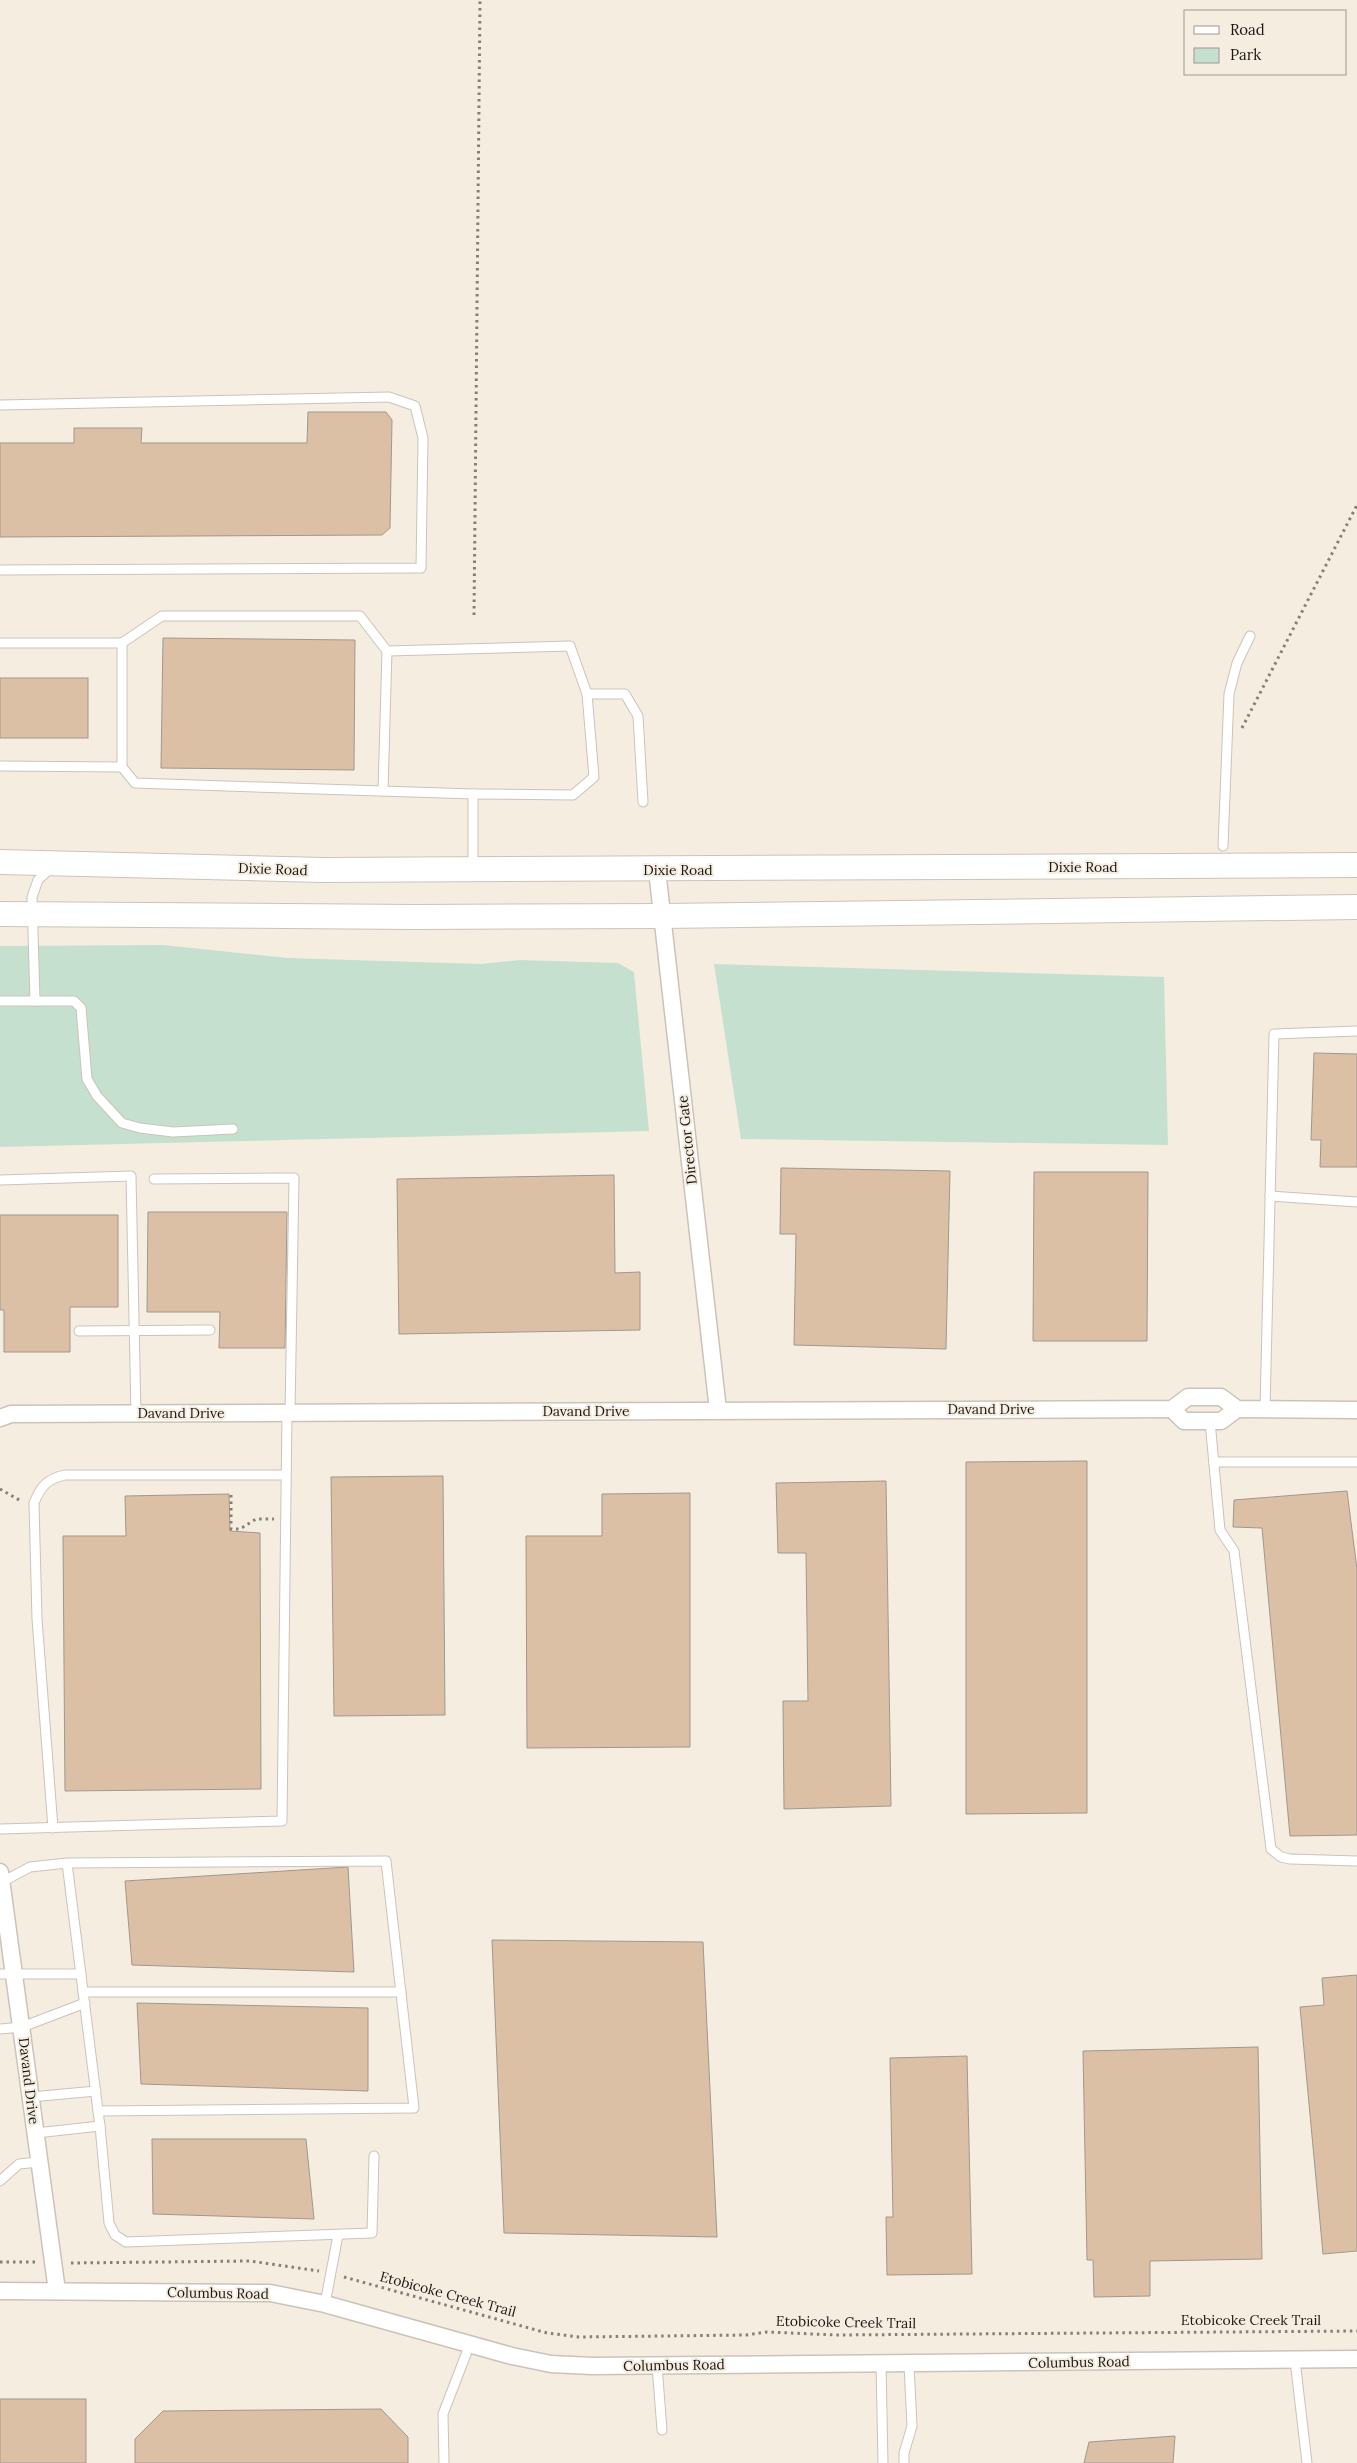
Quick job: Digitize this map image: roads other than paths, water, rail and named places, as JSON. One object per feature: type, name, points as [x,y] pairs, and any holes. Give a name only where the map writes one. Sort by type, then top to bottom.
[{"type":"main road","name":"Dixie Road","points":[[0,862],[322,870],[1357,866]]},
{"type":"main road","points":[[0,914],[415,917],[662,916],[1357,907]]},
{"type":"street","name":"Director Gate","points":[[657,870],[718,1410]]},
{"type":"street","name":"Davand Drive","points":[[0,1418],[11,1414],[1172,1409],[1188,1397],[1221,1397],[1237,1409],[1357,1410]]},
{"type":"street","name":"Davand Drive","points":[[1172,1409],[1184,1421],[1221,1421],[1237,1409]]},
{"type":"street","name":"Davand Drive","points":[[0,1879],[7,1975],[22,2027],[57,2291]]},
{"type":"street","name":"Columbus Road","points":[[0,2291],[270,2293],[325,2304],[551,2364],[881,2363],[909,2365],[1357,2359]]},
{"type":"lane","points":[[0,405],[389,397],[416,406],[423,438],[421,568],[0,570]]},
{"type":"lane","points":[[0,643],[122,643],[162,616],[360,616],[387,651],[383,791]]},
{"type":"lane","points":[[1222,846],[1229,694],[1237,663],[1250,636]]},
{"type":"lane","points":[[122,643],[122,768],[135,784],[473,794],[573,794],[594,777],[587,694],[570,646],[387,651]]},
{"type":"lane","points":[[587,694],[625,694],[638,716],[643,802]]},
{"type":"lane","points":[[0,766],[122,768]]},
{"type":"lane","points":[[473,794],[473,870]]},
{"type":"lane","points":[[35,1002],[31,914],[34,888],[38,880],[56,864]]},
{"type":"lane","points":[[0,1001],[74,1001],[78,1003],[81,1008],[87,1079],[97,1096],[122,1123],[140,1128],[173,1132],[233,1129]]},
{"type":"lane","points":[[1265,1409],[1274,1034],[1357,1031]]},
{"type":"lane","points":[[0,1180],[131,1176],[136,1414]]},
{"type":"lane","points":[[0,1828],[282,1821],[284,1518],[294,1178],[154,1179]]},
{"type":"lane","points":[[1270,1196],[1357,1202]]},
{"type":"lane","points":[[79,1331],[210,1330]]},
{"type":"lane","points":[[1210,1421],[1220,1530],[1234,1551],[1271,1849],[1281,1857],[1290,1859],[1357,1861]]},
{"type":"lane","points":[[1214,1462],[1357,1462]]},
{"type":"lane","points":[[53,1828],[37,1619],[34,1509],[40,1487],[51,1478],[65,1475],[286,1475]]},
{"type":"lane","points":[[0,1879],[30,1867],[67,1863],[110,1861],[386,1861],[414,2108],[98,2111]]},
{"type":"lane","points":[[67,1863],[96,2091],[109,2224],[115,2235],[126,2242],[372,2233],[374,2156]]},
{"type":"lane","points":[[7,1975],[81,1974]]},
{"type":"lane","points":[[83,1992],[401,1992]]},
{"type":"lane","points":[[0,2029],[22,2027],[49,2014],[85,2003]]},
{"type":"lane","points":[[31,2097],[96,2091]]},
{"type":"lane","points":[[36,2133],[100,2126]]},
{"type":"lane","points":[[0,2180],[18,2164],[39,2162]]},
{"type":"lane","points":[[325,2304],[338,2234]]},
{"type":"lane","points":[[444,2463],[443,2414],[470,2344]]},
{"type":"lane","points":[[1295,2360],[1307,2463]]},
{"type":"lane","points":[[881,2363],[883,2463]]},
{"type":"lane","points":[[657,2365],[662,2430]]},
{"type":"lane","points":[[904,2463],[904,2453],[912,2426],[909,2365]]}]
